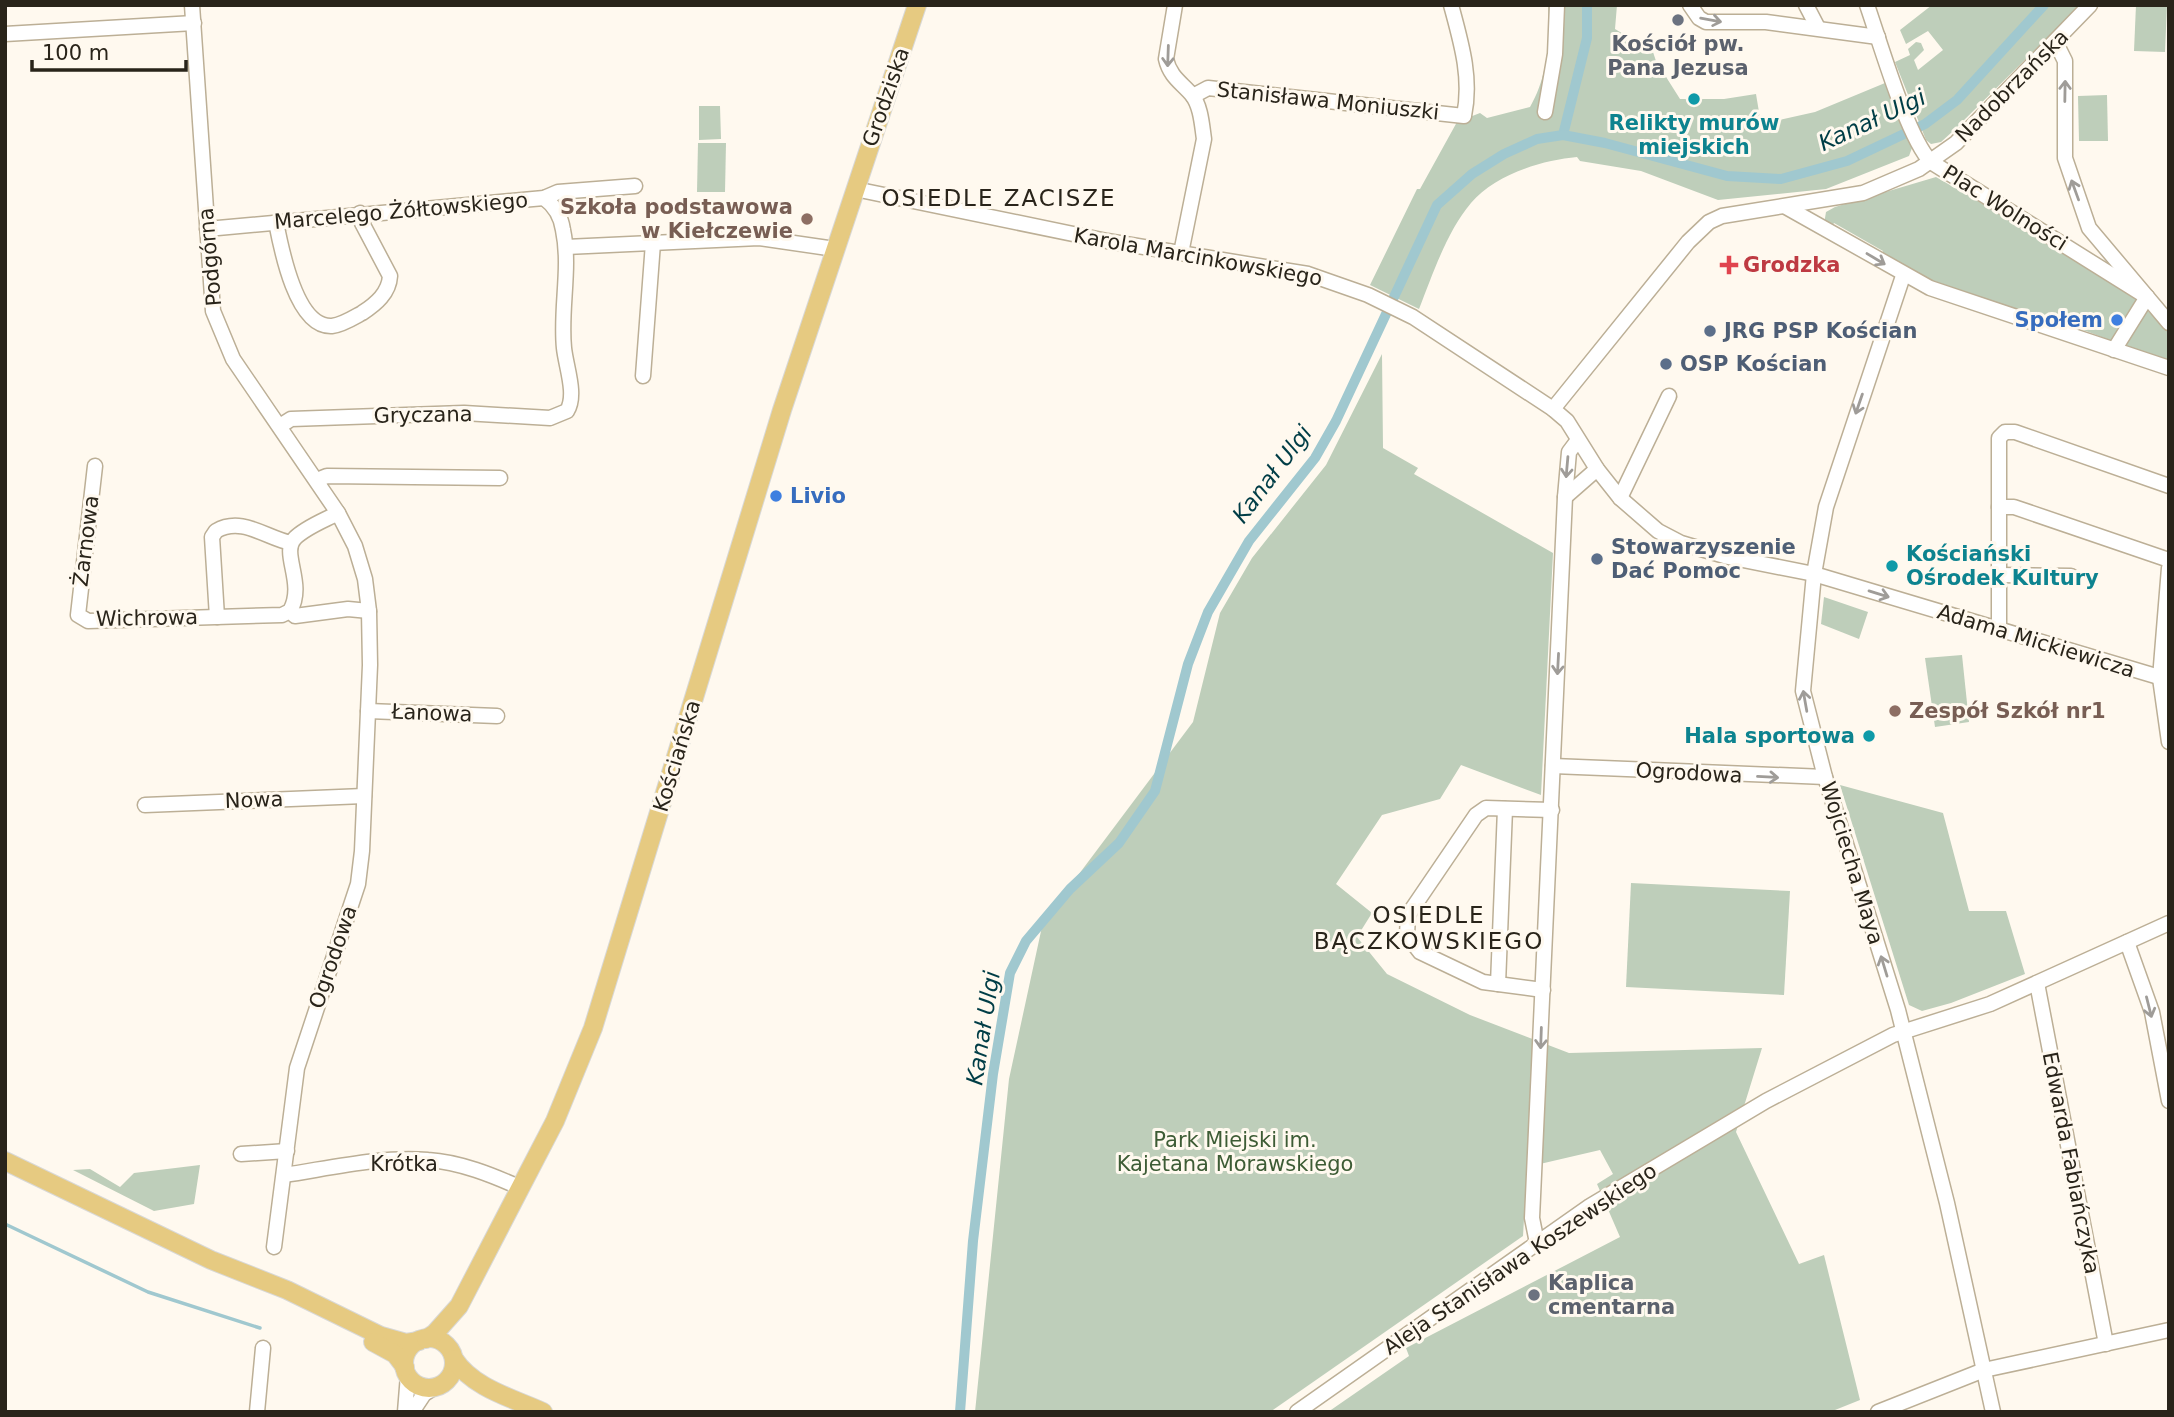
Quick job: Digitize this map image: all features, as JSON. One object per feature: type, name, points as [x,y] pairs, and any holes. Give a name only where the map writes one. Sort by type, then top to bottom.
[{"type":"main road","name":"Grodziska","points":[[855,189],[917,5]]},
{"type":"main road","name":"Kościańska","points":[[452,1355],[450,1340],[459,1306],[568,1095],[593,1028],[855,189]]},
{"type":"main road","points":[[5,1161],[211,1260],[298,1308],[390,1350],[422,1387],[467,1388],[520,1412]]},
{"type":"main road","points":[[211,1260],[287,1290],[381,1336],[406,1343],[441,1341],[460,1368],[481,1384],[543,1412]]},
{"type":"main road","name":"Kościańska","points":[[422,1340],[459,1306]]},
{"type":"main road","points":[[406,1371],[406,1354],[422,1340]]},
{"type":"main road","points":[[438,1386],[452,1373],[452,1355]]},
{"type":"street","name":"Podgórna","points":[[192,5],[210,293],[219,331],[239,369],[338,513],[358,556],[369,611],[370,665]]},
{"type":"street","points":[[1175,5],[1166,59],[1172,75],[1193,96],[1202,122],[1204,139],[1181,253]]},
{"type":"street","name":"Stanisława Moniuszki","points":[[1193,96],[1208,88],[1464,116],[1468,97],[1465,60],[1451,5]]},
{"type":"street","points":[[1545,112],[1556,54],[1557,5]]},
{"type":"street","points":[[1690,5],[1699,18],[1706,22],[1738,22],[1878,37]]},
{"type":"street","points":[[1732,5],[1738,22]]},
{"type":"street","points":[[1806,5],[1818,29]]},
{"type":"street","points":[[1867,5],[1907,116],[1931,162]]},
{"type":"street","name":"Nadobrzańska","points":[[1553,409],[1699,230],[1722,216],[1834,199],[1883,185],[1931,162],[1955,143],[2056,43],[2090,5]]},
{"type":"street","points":[[5,34],[194,23]]},
{"type":"street","points":[[2056,43],[2065,61],[2065,158],[2094,237]]},
{"type":"street","name":"Plac Wolności","points":[[1931,162],[2147,297]]},
{"type":"street","name":"Marcelego Żółtowskiego","points":[[207,229],[544,198],[558,192],[635,186]]},
{"type":"street","name":"Karola Marcinkowskiego","points":[[855,189],[1181,253],[1308,274],[1371,297],[1408,315],[1553,409]]},
{"type":"street","points":[[544,198],[557,211],[566,247],[760,237],[835,249]]},
{"type":"street","points":[[1818,224],[1818,216],[1834,199]]},
{"type":"street","points":[[1785,206],[1903,276],[1930,288],[2169,368]]},
{"type":"street","points":[[276,222],[287,272],[307,311],[315,321],[331,326],[375,303],[390,284],[390,276],[362,223],[360,213]]},
{"type":"street","name":"Plac Wolności","points":[[2078,253],[2090,246],[2094,237],[2169,323]]},
{"type":"street","points":[[643,376],[653,243]]},
{"type":"street","name":"Gryczana","points":[[280,426],[291,419],[464,413],[550,418],[567,411],[572,397],[562,325],[566,247]]},
{"type":"street","name":"Wojciecha Maya","points":[[1903,276],[1826,507],[1814,574],[1803,691],[1825,777],[1902,1032],[1947,1203],[1993,1412]]},
{"type":"street","points":[[2114,350],[2147,297]]},
{"type":"street","points":[[1620,498],[1669,396]]},
{"type":"street","name":"Adama Mickiewicza","points":[[1553,409],[1567,421],[1597,469],[1620,498],[1658,531],[1681,543],[1728,557],[1814,574],[2165,679]]},
{"type":"street","points":[[1999,630],[1999,438],[2005,432],[2015,432],[2169,486]]},
{"type":"street","points":[[1537,1243],[1532,1218],[1565,498],[1569,452],[1578,440]]},
{"type":"street","name":"Żarnowa","points":[[78,615],[95,466]]},
{"type":"street","points":[[1565,498],[1597,469]]},
{"type":"street","points":[[317,480],[327,476],[500,478]]},
{"type":"street","points":[[1999,507],[2014,507],[2169,560]]},
{"type":"street","points":[[338,513],[296,536],[291,542],[289,553],[298,590],[290,611],[295,617],[348,609],[369,611]]},
{"type":"street","name":"Wichrowa","points":[[217,617],[212,537],[216,531],[236,526],[254,528],[278,540],[291,542]]},
{"type":"street","points":[[2169,568],[2165,679],[2169,742]]},
{"type":"street","points":[[1999,575],[2071,576]]},
{"type":"street","name":"Wichrowa","points":[[78,615],[88,621],[282,615],[290,611]]},
{"type":"street","name":"Ogrodowa","points":[[274,1247],[298,1068],[358,884],[370,665]]},
{"type":"street","name":"Łanowa","points":[[368,711],[497,716]]},
{"type":"street","name":"Ogrodowa","points":[[1553,766],[1825,777]]},
{"type":"street","name":"Nowa","points":[[145,804],[364,796]]},
{"type":"street","points":[[1542,990],[1483,982],[1420,951],[1411,942],[1405,926],[1408,915],[1476,815],[1486,808],[1552,810]]},
{"type":"street","points":[[1498,984],[1505,809]]},
{"type":"street","name":"Aleja Stanisława Koszewskiego","points":[[1297,1412],[1590,1206],[1749,1111],[1902,1032],[1980,1008],[2169,923]]},
{"type":"street","points":[[2127,942],[2152,1012],[2169,1101]]},
{"type":"street","name":"Edwarda Fabiańczyka","points":[[2037,983],[2106,1344]]},
{"type":"street","points":[[241,1154],[287,1151]]},
{"type":"street","name":"Krótka","points":[[284,1175],[385,1161],[430,1160],[486,1173],[521,1188]]},
{"type":"street","points":[[1878,1412],[1984,1370],[2169,1330]]},
{"type":"street","points":[[257,1412],[263,1348]]},
{"type":"street","points":[[405,1412],[409,1389],[406,1371]]},
{"type":"street","points":[[412,1412],[425,1394],[438,1386]]},
{"type":"green space","points":[[1548,5],[1617,5],[1615,29],[1625,35],[1628,41],[1649,40],[1656,61],[1680,99],[1724,99],[1756,94],[1761,124],[1815,112],[1885,83],[1912,148],[1909,156],[1826,189],[1718,200],[1641,171],[1580,161],[1577,157],[1534,165],[1492,184],[1462,214],[1447,240],[1419,309],[1370,285],[1417,189],[1420,189],[1457,122],[1480,113],[1487,118],[1530,107],[1544,71],[1549,31]]},
{"type":"green space","points":[[1932,5],[2080,5],[1952,132],[1941,142],[1931,144],[1926,140],[1895,62],[1910,55],[1908,49],[1916,42],[1921,43],[1924,50],[1914,60],[1918,70],[1943,50],[1928,31],[1906,44],[1900,30]]},
{"type":"green space","points":[[2136,5],[2167,5],[2165,52],[2134,51]]},
{"type":"green space","points":[[2107,95],[2108,141],[2079,141],[2078,96]]},
{"type":"green space","points":[[699,106],[720,106],[721,139],[699,140]]},
{"type":"green space","points":[[698,143],[726,143],[725,192],[697,192]]},
{"type":"green space","points":[[1936,177],[2122,284],[2169,333],[2169,363],[2086,331],[1909,274],[1880,258],[1883,251],[1834,223],[1830,230],[1824,224],[1826,212],[1835,207]]},
{"type":"green space","name":"Park Miejski im. Kajetana Morawskiego","points":[[1382,354],[1383,448],[1418,468],[1414,474],[1553,553],[1541,795],[1461,765],[1440,799],[1382,815],[1336,884],[1372,913],[1357,937],[1387,974],[1470,1015],[1569,1053],[1762,1048],[1736,1132],[1799,1264],[1824,1255],[1860,1400],[1830,1412],[1328,1412],[1409,1356],[1406,1348],[1620,1237],[1597,1184],[1613,1174],[1600,1150],[1527,1167],[1523,1236],[1270,1412],[975,1412],[1009,1079],[1043,922],[1193,722],[1220,613],[1252,558],[1326,465]]},
{"type":"green space","points":[[1824,597],[1868,612],[1859,639],[1821,624]]},
{"type":"green space","points":[[1962,655],[1969,722],[1935,727],[1925,658]]},
{"type":"green space","points":[[1840,785],[1943,813],[1969,911],[2006,911],[2025,974],[1951,1003],[1922,1011],[1909,1005]]},
{"type":"green space","points":[[1631,883],[1790,891],[1784,995],[1626,987]]},
{"type":"green space","points":[[200,1165],[194,1204],[154,1211],[73,1170],[90,1169],[120,1187],[134,1173]]},
{"type":"waterway","points":[[1563,135],[1587,38],[1587,5]]},
{"type":"waterway","name":"Kanał Ulgi","points":[[960,1412],[973,1241],[993,1074],[1010,973],[1026,941],[1070,889],[1119,843],[1155,791],[1188,664],[1208,612],[1249,541],[1315,458],[1336,421],[1437,205],[1472,174],[1504,154],[1537,139],[1563,135],[1605,143],[1727,176],[1781,179],[1847,161],[1925,124],[1957,100],[2044,5]]},
{"type":"waterway","points":[[5,1224],[148,1292],[260,1328]]},
{"type":"place","name":"Kościół pw. Pana Jezusa","points":[[1678,20]]},
{"type":"place","name":"Relikty murów miejskich","points":[[1694,99]]},
{"type":"place","name":"Szkoła podstawowa w Kiełczewie","points":[[807,219]]},
{"type":"place","name":"Grodzka","points":[[1729,265]]},
{"type":"place","name":"Społem","points":[[2117,320]]},
{"type":"place","name":"JRG PSP Kościan","points":[[1710,331]]},
{"type":"place","name":"OSP Kościan","points":[[1666,364]]},
{"type":"place","name":"Livio","points":[[776,496]]},
{"type":"place","name":"Stowarzyszenie Dać Pomoc","points":[[1597,559]]},
{"type":"place","name":"Kościański Ośrodek Kultury","points":[[1892,566]]},
{"type":"place","name":"Zespół Szkół nr1","points":[[1895,711]]},
{"type":"place","name":"Hala sportowa","points":[[1869,736]]},
{"type":"place","name":"Kaplica cmentarna","points":[[1534,1295]]},
{"type":"district","name":"OSIEDLE ZACISZE","points":[[999,198]]},
{"type":"district","name":"OSIEDLE BĄCZKOWSKIEGO","points":[[1429,928]]}]
